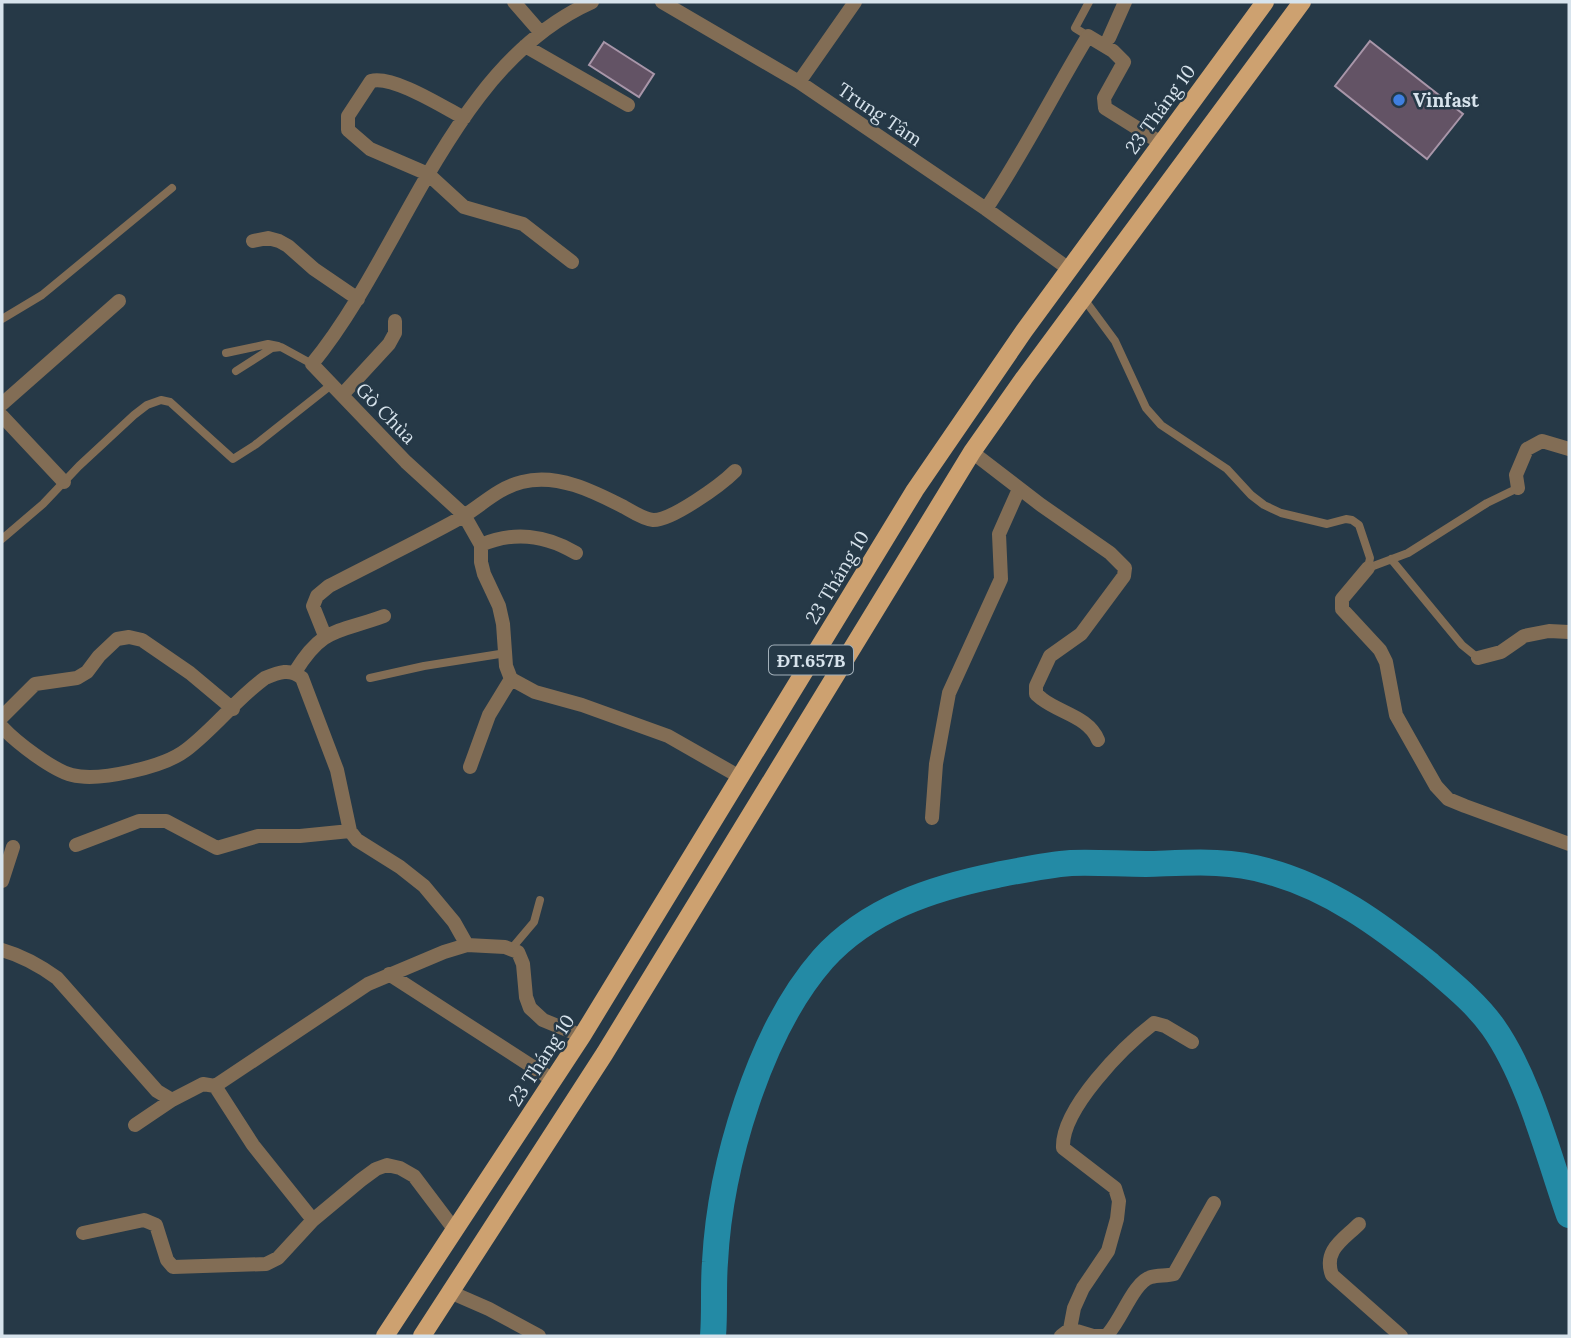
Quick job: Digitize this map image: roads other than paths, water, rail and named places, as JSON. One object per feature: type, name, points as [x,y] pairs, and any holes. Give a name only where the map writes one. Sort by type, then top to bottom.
[{"type":"main road","name":"23 Tháng 10","points":[[385,1336],[582,1036],[915,490],[1069,269],[1265,2]]},
{"type":"main road","name":"ĐT.657B","points":[[422,1336],[605,1053],[972,452],[1302,2]]},
{"type":"main road","points":[[1069,269],[1089,292]]},
{"type":"main road","points":[[424,1276],[450,1292]]},
{"type":"street","points":[[514,2],[541,33]]},
{"type":"street","points":[[312,364],[332,340],[358,299],[428,174],[473,103],[525,46],[576,9],[592,2]]},
{"type":"street","name":"Trung Tâm","points":[[662,2],[799,82],[1069,269]]},
{"type":"street","points":[[799,82],[855,2]]},
{"type":"street","points":[[1109,38],[1125,2]]},
{"type":"street","points":[[986,209],[1014,167],[1043,111],[1088,36],[1113,51],[1124,62],[1104,98],[1105,107],[1161,143]]},
{"type":"street","points":[[525,46],[628,105]]},
{"type":"street","points":[[464,118],[396,83],[377,80],[371,81],[348,116],[348,130],[370,149],[428,174],[464,207],[523,224],[572,262]]},
{"type":"street","points":[[253,241],[268,238],[279,240],[314,269],[358,299]]},
{"type":"street","points":[[2,404],[119,302]]},
{"type":"street","points":[[342,396],[389,344],[395,333],[395,321]]},
{"type":"street","name":"Gò Chùa","points":[[312,364],[406,462],[464,515],[481,545],[481,562],[499,606],[506,666],[511,679]]},
{"type":"street","points":[[2,416],[64,482]]},
{"type":"street","points":[[1518,488],[1516,475],[1527,449],[1542,442],[1569,449]]},
{"type":"street","points":[[972,452],[1110,553],[1125,568],[1124,576],[1081,634],[1050,656],[1036,686],[1036,694],[1041,699],[1086,723],[1094,729],[1098,740]]},
{"type":"street","points":[[325,636],[313,606],[317,596],[329,586],[464,515],[507,487],[533,479],[569,484],[651,520],[664,519],[712,491],[735,471]]},
{"type":"street","points":[[932,818],[936,764],[949,693],[1001,579],[999,534],[1019,489]]},
{"type":"street","points":[[481,545],[503,537],[527,536],[556,542],[576,553]]},
{"type":"street","points":[[1368,568],[1342,598],[1342,609],[1380,650],[1386,662],[1396,715],[1442,794],[1457,803],[1569,844]]},
{"type":"street","points":[[295,672],[312,648],[325,636],[384,616]]},
{"type":"street","points":[[1478,658],[1501,652],[1524,636],[1549,631],[1569,632]]},
{"type":"street","points":[[2,717],[35,684],[77,678],[87,672],[117,639],[129,637],[142,640],[190,673],[233,709]]},
{"type":"street","points":[[2,727],[55,767],[69,774],[84,778],[148,767],[179,755],[265,678],[281,671],[295,672],[302,678],[337,770],[350,831],[357,840],[424,886],[454,922],[467,945]]},
{"type":"street","points":[[470,767],[489,715],[511,679],[536,692],[582,705],[668,736],[740,777]]},
{"type":"street","points":[[76,845],[139,821],[166,821],[217,848],[258,836],[300,836],[350,831]]},
{"type":"street","points":[[2,881],[13,847]]},
{"type":"street","points":[[135,1125],[172,1100],[203,1084],[215,1086],[346,997],[389,974],[467,945],[512,948],[522,957],[526,997],[535,1014],[582,1036]]},
{"type":"street","points":[[2,950],[19,955],[57,978],[157,1091],[172,1100]]},
{"type":"street","points":[[389,974],[553,1080]]},
{"type":"street","points":[[1192,1042],[1166,1026],[1154,1023],[1090,1087],[1062,1138],[1063,1147],[1115,1188],[1119,1201],[1108,1251],[1083,1288],[1066,1333],[1106,1336],[1115,1328],[1141,1283],[1151,1277],[1174,1274],[1214,1203]]},
{"type":"street","points":[[215,1086],[253,1145],[313,1220]]},
{"type":"street","points":[[83,1233],[144,1220],[156,1225],[167,1260],[173,1267],[239,1267],[266,1264],[278,1258],[313,1220],[376,1169],[387,1165],[400,1168],[414,1176],[454,1229]]},
{"type":"street","points":[[1359,1224],[1332,1251],[1328,1263],[1332,1275],[1401,1336]]},
{"type":"street","points":[[450,1292],[489,1309],[538,1336]]},
{"type":"lane","points":[[1088,36],[1074,28],[1089,2]]},
{"type":"lane","points":[[2,319],[42,295],[172,188]]},
{"type":"lane","points":[[1089,292],[1140,396],[1161,425],[1227,469],[1251,495],[1280,513],[1327,524],[1352,520],[1359,525],[1370,558],[1368,568]]},
{"type":"lane","points":[[226,353],[268,344],[281,347],[312,364]]},
{"type":"lane","points":[[236,371],[272,348],[281,347]]},
{"type":"lane","points":[[2,539],[43,505],[146,405],[161,400],[170,402],[233,459],[331,385]]},
{"type":"lane","points":[[1368,568],[1408,553],[1487,503],[1518,488]]},
{"type":"lane","points":[[1391,559],[1462,645],[1478,658]]},
{"type":"lane","points":[[370,678],[506,653]]},
{"type":"lane","points":[[512,948],[534,922],[540,900]]},
{"type":"waterway","points":[[713,1336],[718,1224],[734,1143],[762,1062],[800,989],[823,959],[841,942],[860,927],[903,903],[949,887],[1052,865],[1207,863],[1252,867],[1312,887],[1373,922],[1430,965],[1479,1010],[1493,1027],[1506,1047],[1527,1093],[1569,1215]]},
{"type":"place","name":"Vinfast","points":[[1399,100]]}]
